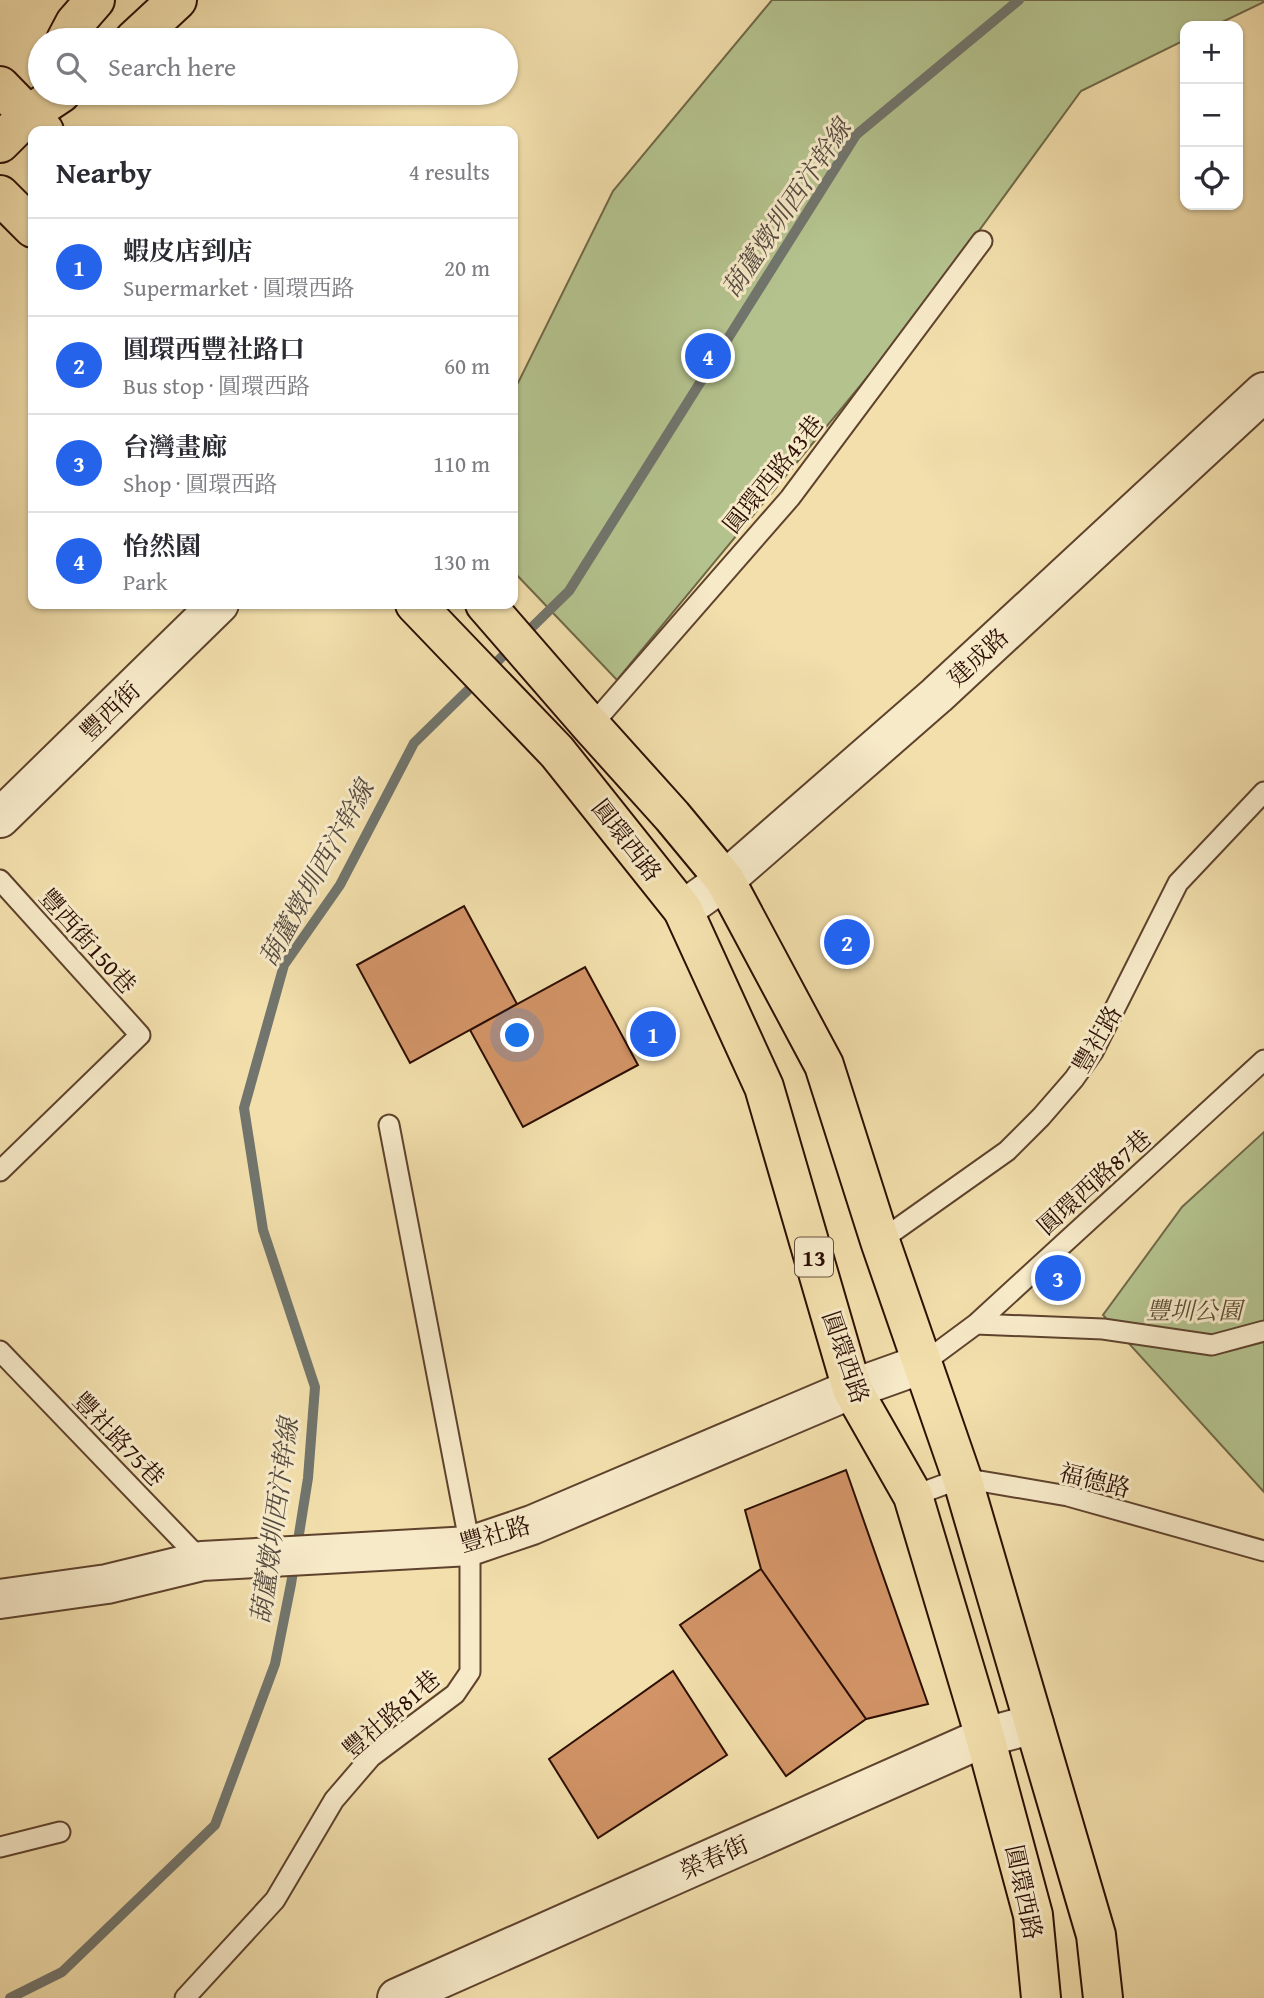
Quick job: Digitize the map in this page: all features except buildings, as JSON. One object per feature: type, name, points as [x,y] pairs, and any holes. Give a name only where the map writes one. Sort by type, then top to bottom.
[{"type":"main road","points":[[72,28],[94,0]]},
{"type":"main road","points":[[147,28],[177,0]]},
{"type":"main road","points":[[0,86],[37,112],[0,143]]},
{"type":"main road","points":[[0,195],[28,223]]},
{"type":"main road","name":"圓環西路","points":[[420,609],[557,752],[683,911],[764,1087],[852,1389],[914,1496],[985,1737],[1033,1915],[1041,1998]]},
{"type":"main road","name":"圓環西路","points":[[489,609],[724,880],[824,1065],[880,1241],[962,1478],[1096,1935],[1103,1998]]},
{"type":"street","name":"建成路","points":[[683,911],[724,880],[937,695],[1264,392]]},
{"type":"street","name":"豐西街","points":[[0,818],[214,609]]},
{"type":"street","name":"豐社路","points":[[0,1599],[107,1584],[202,1561],[470,1546],[532,1525],[852,1389],[922,1364]]},
{"type":"street","name":"榮春街","points":[[397,1998],[985,1737],[1034,1724]]},
{"type":"lane","name":"圓環西路43巷","points":[[591,726],[790,498],[982,242]]},
{"type":"lane","name":"豐社路","points":[[880,1241],[1007,1151],[1074,1079],[1093,1052],[1178,883],[1264,792]]},
{"type":"lane","name":"豐西街150巷","points":[[0,880],[140,1035],[0,1171]]},
{"type":"lane","name":"圓環西路87巷","points":[[922,1364],[976,1324],[1264,1060]]},
{"type":"lane","name":"豐社路81巷","points":[[185,1998],[275,1900],[334,1800],[371,1758],[455,1694],[470,1672],[470,1546],[389,1125]]},
{"type":"lane","points":[[976,1324],[1103,1329],[1212,1345],[1264,1331]]},
{"type":"lane","name":"豐社路75巷","points":[[0,1351],[202,1561]]},
{"type":"lane","points":[[914,1496],[962,1478]]},
{"type":"lane","name":"福德路","points":[[962,1478],[1068,1496],[1264,1551]]},
{"type":"lane","points":[[0,1847],[60,1832]]},
{"type":"green space","points":[[772,0],[1264,2],[1224,21],[1180,21],[1180,42],[1081,91],[908,328],[617,680],[518,576],[518,383],[613,191]]},
{"type":"green space","name":"豐圳公園","points":[[1264,1132],[1264,1492],[1103,1315],[1182,1207]]},
{"type":"waterway","name":"葫蘆燉圳西汴幹線","points":[[523,636],[569,591],[856,135],[1019,0]]},
{"type":"waterway","name":"葫蘆燉圳西汴幹線","points":[[10,1998],[62,1972],[215,1825],[275,1664],[308,1478],[315,1387],[263,1230],[244,1108],[284,965],[340,885],[414,743],[512,647]]},
{"type":"place","name":"怡然園","points":[[708,356]]},
{"type":"place","name":"圓環西豐社路口","points":[[847,942]]},
{"type":"place","name":"蝦皮店到店","points":[[653,1034]]},
{"type":"place","name":"台灣畫廊","points":[[1058,1278]]}]
